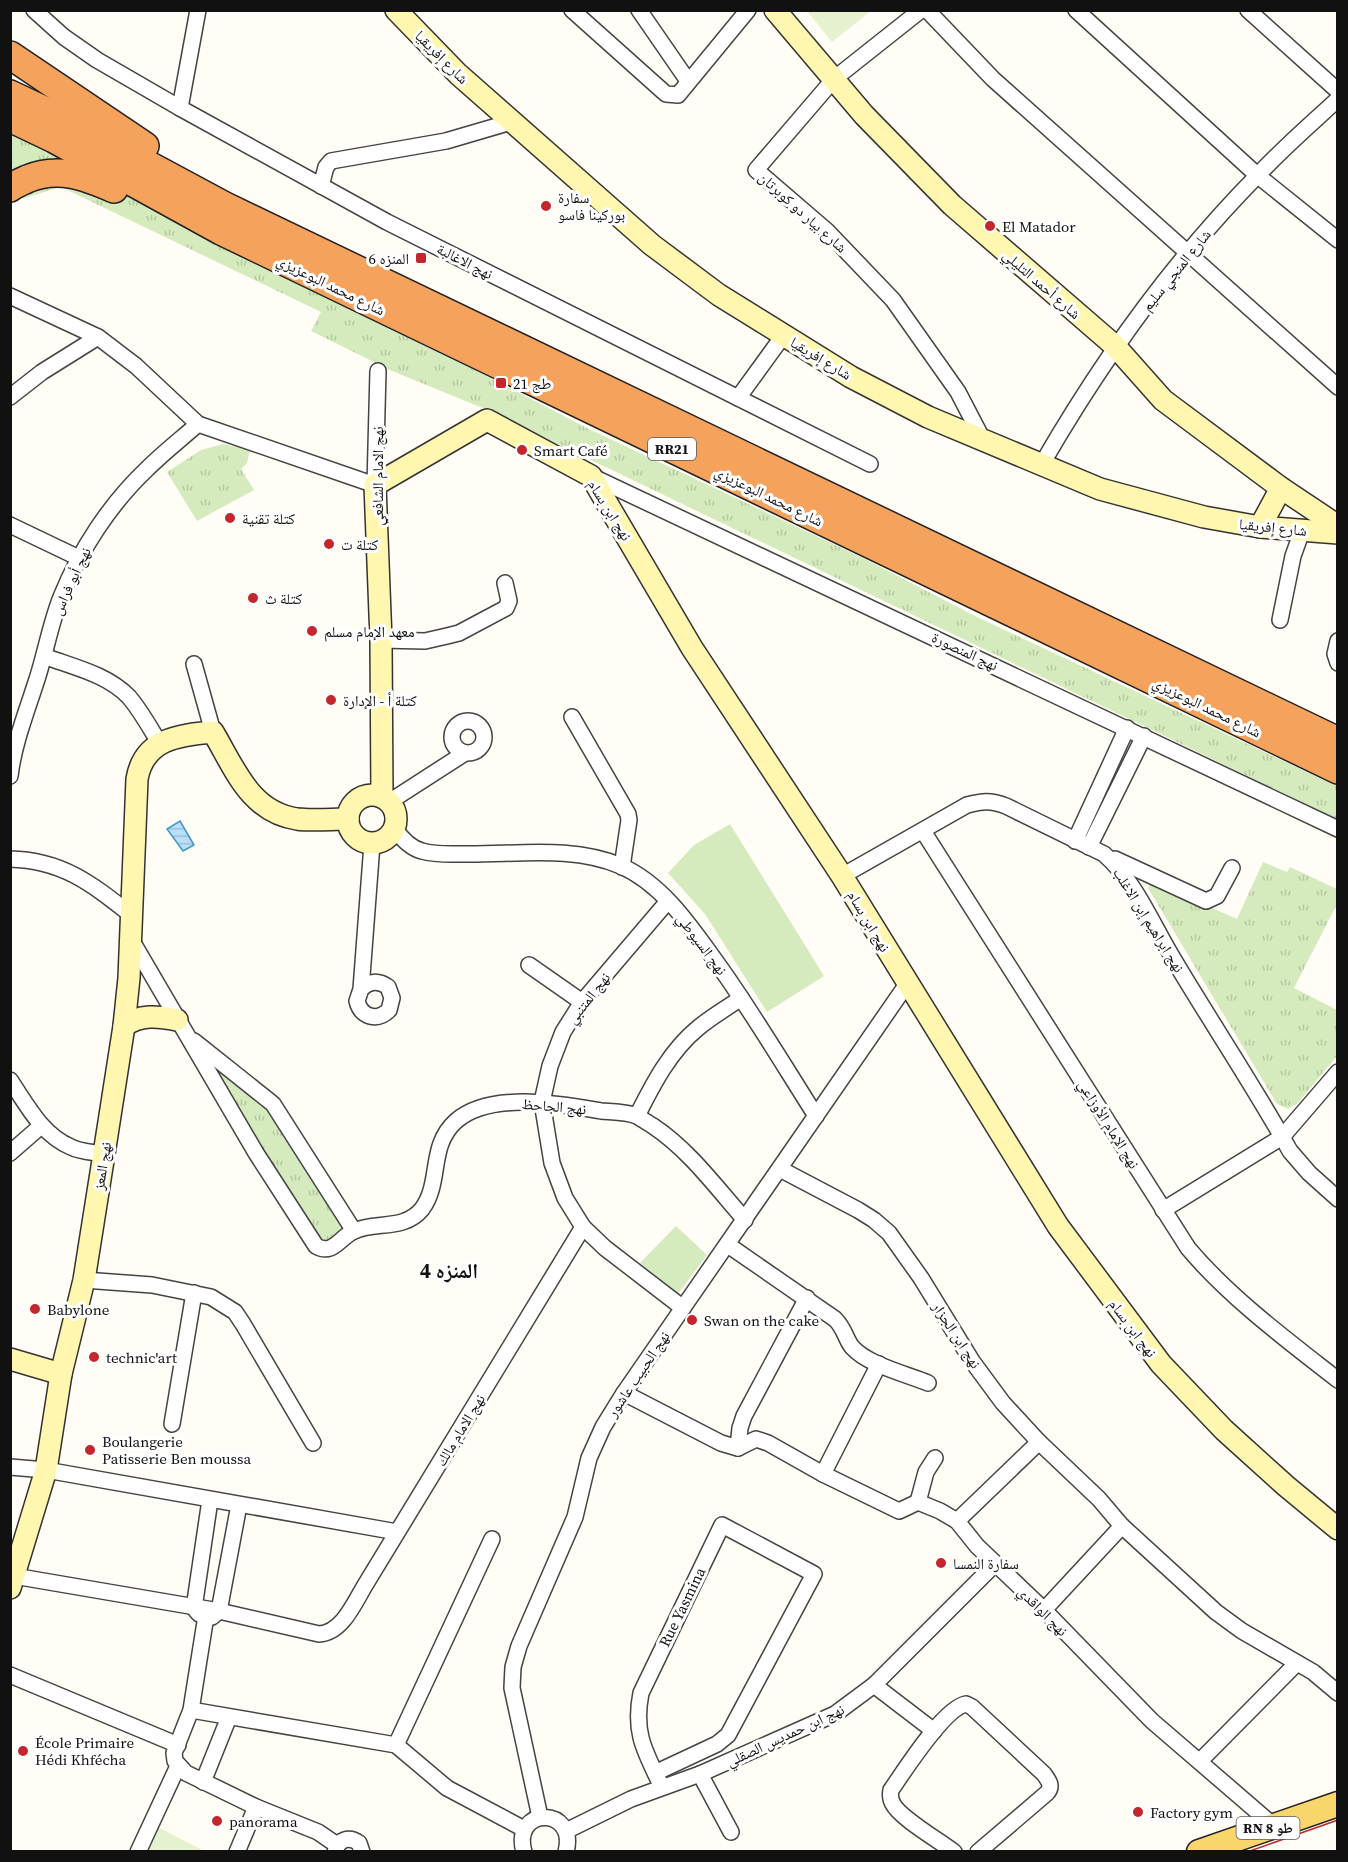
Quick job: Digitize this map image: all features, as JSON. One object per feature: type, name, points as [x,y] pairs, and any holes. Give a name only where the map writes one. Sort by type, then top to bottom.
[{"type":"highway","points":[[10,56],[207,188],[225,220]]},
{"type":"highway","name":"شارع محمد البوعزيزي","points":[[10,94],[63,119],[225,220],[1338,770]]},
{"type":"highway","name":"شارع محمد البوعزيزي","points":[[10,118],[1338,741]]},
{"type":"highway","points":[[10,188],[36,176],[67,172],[87,177],[182,219],[225,220]]},
{"type":"main road","name":"RN 8 طو","points":[[1199,1851],[1338,1804]]},
{"type":"street","name":"نهج الاغالبة","points":[[34,10],[64,37],[97,60],[321,186],[429,243],[870,464]]},
{"type":"street","points":[[180,108],[198,10]]},
{"type":"street","name":"شارع إفريقيا","points":[[396,10],[458,74],[652,245],[719,295],[852,377],[928,417],[1100,489],[1204,517],[1260,527],[1338,533]]},
{"type":"street","points":[[572,10],[666,94],[678,95],[748,10]]},
{"type":"street","points":[[639,10],[688,81]]},
{"type":"street","name":"شارع أحمد التليلي","points":[[775,10],[864,115],[952,206],[1115,346],[1163,400],[1281,488],[1338,526]]},
{"type":"street","name":"شارع بيار دو كوبرتان","points":[[921,10],[834,79],[756,170],[827,231],[893,300],[958,392],[983,440]]},
{"type":"street","points":[[927,10],[993,79],[1338,387]]},
{"type":"street","points":[[1076,10],[1123,56],[1257,175],[1338,240]]},
{"type":"street","points":[[1248,10],[1338,91]]},
{"type":"street","name":"شارع المنجي سليم","points":[[1042,464],[1074,408],[1115,346],[1188,253],[1257,175],[1338,99]]},
{"type":"street","points":[[321,186],[326,167],[331,161],[446,141],[511,122]]},
{"type":"street","points":[[10,296],[98,337],[136,366],[198,424],[375,485]]},
{"type":"street","points":[[738,398],[783,336]]},
{"type":"street","points":[[10,397],[42,372],[98,337]]},
{"type":"street","name":"نهج الامام الشافعي","points":[[378,371],[375,485],[386,800]]},
{"type":"street","name":"نهج ابن بسام","points":[[375,485],[487,420],[591,477],[693,648],[842,876],[1058,1226],[1161,1364],[1224,1430],[1338,1529]]},
{"type":"street","name":"نهج أبو فراس","points":[[10,776],[19,736],[62,597],[79,558],[133,483],[198,424]]},
{"type":"street","name":"نهج المنصورة","points":[[591,477],[1338,829]]},
{"type":"street","points":[[1260,527],[1281,488]]},
{"type":"street","points":[[10,525],[79,558]]},
{"type":"street","points":[[1280,620],[1293,556],[1302,531]]},
{"type":"street","points":[[381,640],[425,641],[459,633],[506,608],[509,601],[505,583]]},
{"type":"street","points":[[1338,641],[1335,654],[1338,663]]},
{"type":"street","points":[[44,656],[103,678],[117,686],[140,712],[160,744],[182,735],[213,732]]},
{"type":"street","points":[[194,664],[213,732],[249,792],[260,804],[272,812],[297,819],[348,819]]},
{"type":"street","points":[[572,717],[628,814],[622,867]]},
{"type":"street","points":[[1082,844],[1127,728]]},
{"type":"street","points":[[1082,844],[1144,736]]},
{"type":"street","name":"نهج المعز","points":[[13,1582],[46,1470],[61,1374],[84,1280],[123,1026],[132,941],[130,914],[137,780],[142,760],[160,744]]},
{"type":"street","points":[[386,800],[465,753]]},
{"type":"street","points":[[372,795],[386,800],[394,810],[395,829],[382,842],[372,844],[363,842],[350,828],[348,819],[350,810],[363,797],[372,795]]},
{"type":"street","name":"نهج ابراهيم إبن الاغلب","points":[[842,876],[967,805],[981,801],[994,801],[1104,854],[1117,865],[1133,888],[1290,1151],[1309,1173],[1338,1199]]},
{"type":"street","name":"نهج السيوطي","points":[[395,829],[408,845],[422,851],[471,854],[569,853],[593,857],[622,867],[644,880],[686,920],[741,998],[816,1116]]},
{"type":"street","name":"نهج الإمام الأوزاعي","points":[[923,831],[1188,1248],[1206,1269],[1338,1380]]},
{"type":"street","points":[[361,989],[372,844]]},
{"type":"street","points":[[1104,854],[1206,901],[1217,896],[1232,868]]},
{"type":"street","points":[[10,859],[42,862],[74,874],[130,914]]},
{"type":"street","name":"نهج المتنبي","points":[[668,901],[582,1002],[562,1032],[549,1066],[542,1102],[552,1164],[566,1198],[583,1227],[605,1248],[683,1308]]},
{"type":"street","name":"نهج الجاحظ","points":[[132,941],[256,1153],[316,1246],[322,1250],[330,1249],[354,1231],[399,1223],[414,1216],[427,1201],[433,1183],[434,1163],[440,1143],[456,1121],[476,1110],[505,1102],[542,1102],[637,1116],[668,1137],[697,1165],[745,1220]]},
{"type":"street","points":[[529,964],[582,1002]]},
{"type":"street","name":"نهج الحبيب عاشور","points":[[540,1818],[512,1688],[513,1667],[529,1620],[546,1587],[575,1517],[589,1458],[603,1427],[624,1393],[907,984]]},
{"type":"street","points":[[637,1116],[654,1082],[677,1049],[699,1027],[741,998]]},
{"type":"street","points":[[123,1026],[138,1018],[158,1017],[181,1027]]},
{"type":"street","name":"نهج الجاحظ","points":[[181,1027],[273,1104],[354,1231]]},
{"type":"street","points":[[1163,1210],[1282,1137],[1338,1072]]},
{"type":"street","points":[[10,1080],[41,1126],[56,1140],[73,1148],[104,1154]]},
{"type":"street","points":[[10,1153],[41,1126]]},
{"type":"street","name":"نهج ابن الجزار","points":[[780,1169],[858,1210],[889,1233],[921,1278],[972,1361],[1003,1403],[1039,1442],[1099,1499],[1122,1526],[1216,1612],[1242,1631],[1313,1672],[1338,1693]]},
{"type":"street","name":"نهج الامام مالك","points":[[219,1611],[319,1634],[333,1631],[344,1618],[583,1227]]},
{"type":"street","points":[[728,1245],[807,1298],[843,1327],[853,1348],[879,1364],[928,1383]]},
{"type":"street","points":[[84,1280],[152,1285],[194,1293],[211,1297],[235,1312],[313,1443]]},
{"type":"street","points":[[172,1424],[194,1293]]},
{"type":"street","points":[[738,1448],[744,1416],[807,1298]]},
{"type":"street","points":[[10,1359],[61,1374]]},
{"type":"street","points":[[823,1473],[879,1364]]},
{"type":"street","points":[[624,1393],[721,1443],[738,1448],[756,1439],[768,1443],[899,1511],[918,1502],[926,1472],[935,1458]]},
{"type":"street","points":[[957,1521],[1039,1442]]},
{"type":"street","points":[[10,1467],[46,1470],[397,1532]]},
{"type":"street","points":[[205,1622],[194,1608],[210,1500]]},
{"type":"street","name":"نهج الواقدي","points":[[918,1502],[940,1510],[957,1521],[977,1546],[1044,1610],[1152,1721],[1274,1826]]},
{"type":"street","points":[[238,1505],[219,1611],[205,1622],[191,1710],[174,1753],[175,1761],[186,1773],[203,1782],[318,1832],[335,1849],[344,1839],[355,1840],[362,1851]]},
{"type":"street","name":"Rue Yasmina","points":[[655,1773],[717,1744],[728,1735],[814,1574],[722,1525],[641,1693],[638,1728],[655,1773],[662,1787]]},
{"type":"street","points":[[1044,1610],[1122,1526]]},
{"type":"street","points":[[396,1745],[492,1539]]},
{"type":"street","name":"نهج ابن حمديس الصقلي","points":[[566,1831],[631,1799],[700,1774],[835,1714],[874,1685],[995,1563]]},
{"type":"street","points":[[13,1582],[219,1611]]},
{"type":"street","points":[[1200,1761],[1297,1663]]},
{"type":"street","points":[[10,1675],[178,1745]]},
{"type":"street","points":[[874,1685],[934,1731]]},
{"type":"street","points":[[954,1851],[902,1815],[894,1807],[890,1795],[891,1790],[934,1731],[960,1705],[969,1705],[1044,1774],[1051,1785],[1047,1793],[978,1851]]},
{"type":"street","points":[[191,1710],[267,1721],[396,1745],[447,1788],[524,1828]]},
{"type":"street","points":[[203,1782],[229,1717]]},
{"type":"street","points":[[138,1851],[178,1766]]},
{"type":"street","points":[[700,1774],[731,1832]]},
{"type":"street","points":[[237,1851],[256,1807]]},
{"type":"street","points":[[524,1851],[521,1841],[524,1828],[540,1818],[550,1818],[560,1822],[569,1841],[566,1851]]},
{"type":"green space","points":[[807,10],[871,11],[832,42]]},
{"type":"green space","points":[[11,127],[94,166],[335,302],[589,429],[861,557],[975,616],[1337,786],[1337,819],[485,409],[392,371],[311,331],[321,312],[61,187],[11,202]]},
{"type":"green space","points":[[223,444],[250,450],[247,463],[241,469],[254,490],[197,521],[167,472],[201,450]]},
{"type":"green space","points":[[730,824],[824,976],[767,1012],[705,914],[668,873],[694,845]]},
{"type":"green space","points":[[1263,862],[1287,872],[1290,867],[1337,889],[1337,904],[1294,988],[1337,1010],[1337,1056],[1297,1104],[1288,1109],[1277,1104],[1148,888],[1151,881],[1237,919]]},
{"type":"green space","points":[[202,1052],[271,1105],[343,1221],[343,1234],[329,1243],[321,1242]]},
{"type":"green space","points":[[676,1226],[707,1255],[677,1295],[640,1263]]},
{"type":"green space","points":[[156,1826],[204,1851],[144,1852]]},
{"type":"water","points":[[180,821],[194,845],[183,851],[167,829]]},
{"type":"tram line","points":[[1247,1852],[1338,1820]]},
{"type":"place","name":"سفارة بوركينا فاسو","points":[[546,206]]},
{"type":"place","name":"El Matador","points":[[990,226]]},
{"type":"place","name":"المنزه 6","points":[[421,258]]},
{"type":"place","name":"طج 21","points":[[501,383]]},
{"type":"place","name":"Smart Café","points":[[522,450]]},
{"type":"place","name":"كتلة تقنية","points":[[230,518]]},
{"type":"place","name":"كتلة ت","points":[[329,544]]},
{"type":"place","name":"كتلة ث","points":[[253,598]]},
{"type":"place","name":"معهد الإمام مسلم","points":[[312,631]]},
{"type":"place","name":"كتلة أ - الإدارة","points":[[331,700]]},
{"type":"place","name":"Babylone","points":[[35,1309]]},
{"type":"place","name":"Swan on the cake","points":[[692,1320]]},
{"type":"place","name":"technic'art","points":[[94,1357]]},
{"type":"place","name":"Boulangerie Patisserie Ben moussa","points":[[90,1450]]},
{"type":"place","name":"سفارة النمسا","points":[[941,1563]]},
{"type":"place","name":"École Primaire Hédi Khfécha","points":[[23,1751]]},
{"type":"place","name":"Factory gym","points":[[1138,1812]]},
{"type":"place","name":"panorama","points":[[217,1821]]},
{"type":"district","name":"المنزه 4","points":[[449,1270]]}]
